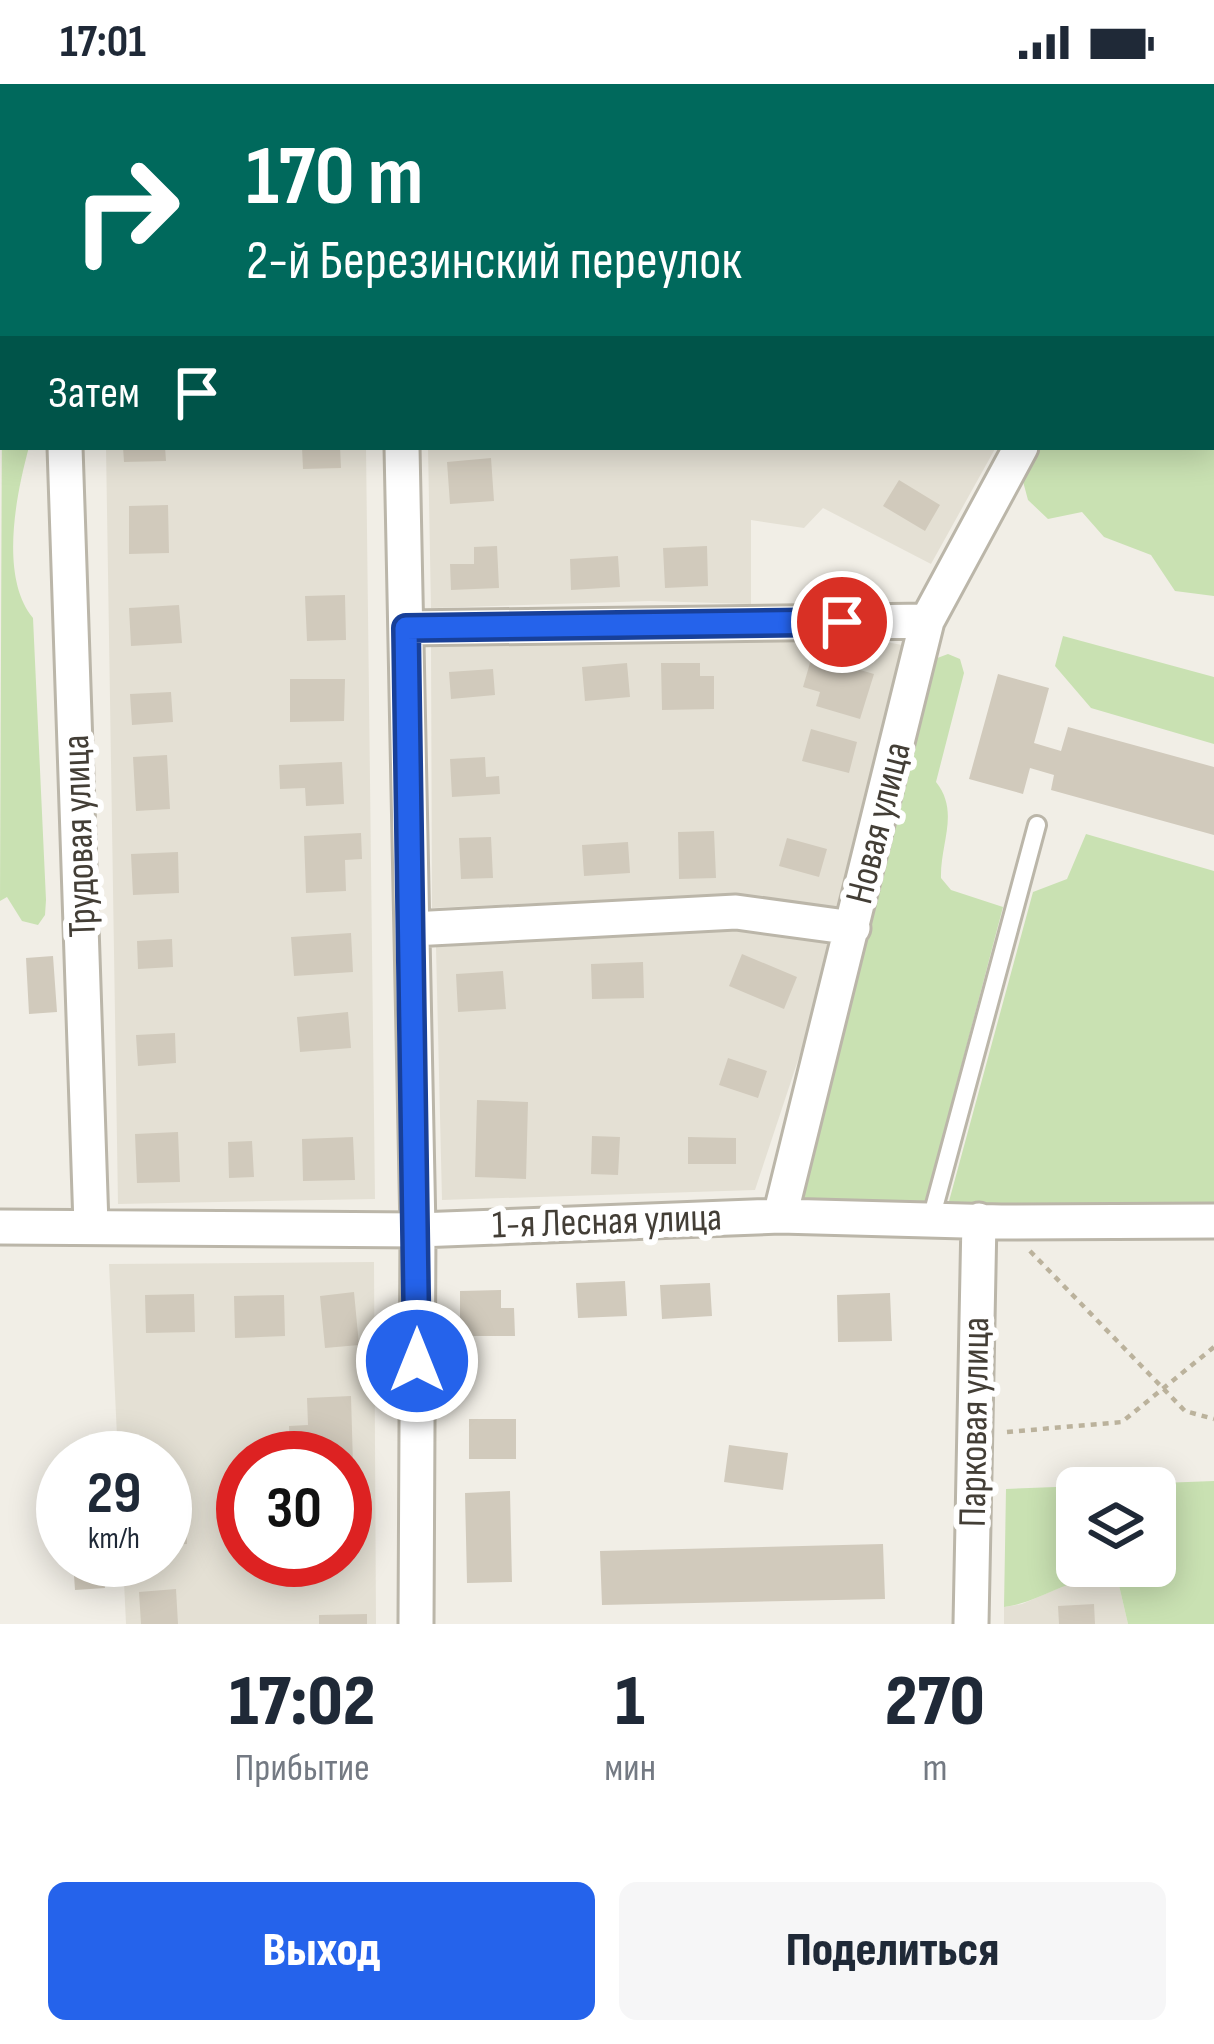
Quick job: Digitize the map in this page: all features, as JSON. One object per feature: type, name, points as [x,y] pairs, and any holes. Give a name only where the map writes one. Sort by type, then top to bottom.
[{"type":"street","name":"Трудовая улица","points":[[65,450],[92,1226]]},
{"type":"street","points":[[402,450],[418,1229],[416,1624]]},
{"type":"street","name":"Новая улица","points":[[780,1216],[927,621],[1019,450]]},
{"type":"street","points":[[406,628],[927,621]]},
{"type":"street","points":[[412,929],[736,912],[853,928]]},
{"type":"street","name":"1-я Лесная улица","points":[[0,1227],[418,1229],[780,1216],[1214,1221]]},
{"type":"street","name":"Парковая улица","points":[[971,1624],[974,1434],[990,1221]]},
{"type":"lane","points":[[931,1219],[1037,825]]},
{"type":"path","points":[[990,1221],[1185,1411],[1214,1419]]},
{"type":"path","points":[[974,1434],[1122,1422],[1214,1347]]},
{"type":"shaded area","points":[[106,450],[366,450],[375,1199],[118,1204]]},
{"type":"shaded area","points":[[428,450],[994,450],[931,564],[823,508],[804,528],[751,520],[751,604],[650,601],[431,608]]},
{"type":"shaded area","points":[[871,639],[902,645],[838,918],[727,894],[432,908],[431,646]]},
{"type":"shaded area","points":[[734,928],[833,938],[755,1190],[442,1200],[436,947]]},
{"type":"shaded area","points":[[374,1262],[376,1624],[126,1624],[124,1587],[192,1587],[192,1431],[117,1431],[109,1264]]},
{"type":"shaded area","points":[[1061,1587],[1119,1587],[1128,1624],[1004,1624],[1004,1607]]},
{"type":"green space","points":[[2,450],[28,450],[13,537],[16,582],[33,618],[45,915],[38,925],[22,921],[7,897],[0,901]]},
{"type":"green space","points":[[1034,450],[1214,450],[1214,596],[1175,591],[1151,555],[1104,537],[1082,512],[1048,519],[1028,500],[1021,474]]},
{"type":"green space","points":[[1063,636],[1214,677],[1214,744],[1091,708],[1055,666]]},
{"type":"green space","points":[[948,654],[960,659],[964,673],[936,782],[948,816],[941,878],[951,890],[1003,907],[925,1204],[798,1203],[932,660]]},
{"type":"green space","points":[[1086,834],[1214,871],[1214,1206],[948,1205],[1033,892],[1067,879]]},
{"type":"green space","points":[[1214,1481],[1214,1624],[1128,1624],[1119,1587],[1176,1587],[1176,1482]]},
{"type":"green space","points":[[1056,1487],[1056,1587],[1062,1587],[1004,1607],[1006,1489]]},
{"type":"building","points":[[123,450],[165,450],[166,461],[124,462]]},
{"type":"building","points":[[302,450],[340,450],[341,468],[303,469]]},
{"type":"building","points":[[491,458],[494,501],[450,504],[447,462]]},
{"type":"building","points":[[899,480],[940,505],[925,531],[883,506]]},
{"type":"building","points":[[168,505],[169,553],[129,554],[129,506]]},
{"type":"building","points":[[497,546],[499,588],[451,590],[450,564],[474,564],[474,547]]},
{"type":"building","points":[[707,546],[708,586],[665,588],[663,548]]},
{"type":"building","points":[[618,556],[620,587],[571,590],[570,559]]},
{"type":"building","points":[[345,595],[346,640],[307,641],[305,596]]},
{"type":"building","points":[[179,605],[182,643],[131,646],[129,608]]},
{"type":"building","points":[[812,656],[874,674],[860,719],[816,706],[820,692],[803,687]]},
{"type":"building","points":[[627,663],[630,697],[585,701],[582,667]]},
{"type":"building","points":[[661,663],[700,663],[700,676],[714,676],[714,709],[662,710]]},
{"type":"building","points":[[493,669],[495,695],[451,699],[449,672]]},
{"type":"building","points":[[998,674],[1049,688],[1034,743],[1061,751],[1068,727],[1214,767],[1214,835],[1051,790],[1054,775],[1030,768],[1023,794],[969,779]]},
{"type":"building","points":[[290,679],[345,679],[344,721],[290,722]]},
{"type":"building","points":[[171,692],[173,722],[132,725],[130,694]]},
{"type":"building","points":[[811,729],[857,742],[849,773],[802,761]]},
{"type":"building","points":[[167,755],[170,809],[136,811],[133,757]]},
{"type":"building","points":[[485,757],[486,777],[499,776],[500,794],[452,797],[450,759]]},
{"type":"building","points":[[342,762],[344,804],[306,806],[305,788],[280,789],[279,765]]},
{"type":"building","points":[[714,831],[716,878],[679,879],[678,832]]},
{"type":"building","points":[[361,833],[362,859],[345,860],[346,891],[306,893],[304,836]]},
{"type":"building","points":[[491,837],[493,878],[461,879],[459,838]]},
{"type":"building","points":[[787,838],[827,849],[819,877],[779,866]]},
{"type":"building","points":[[628,842],[630,873],[584,876],[582,845]]},
{"type":"building","points":[[178,852],[179,893],[133,895],[131,854]]},
{"type":"building","points":[[351,933],[353,972],[294,976],[291,937]]},
{"type":"building","points":[[172,939],[173,967],[138,969],[137,941]]},
{"type":"building","points":[[742,954],[797,977],[784,1009],[729,986]]},
{"type":"building","points":[[53,956],[57,1012],[29,1014],[26,958]]},
{"type":"building","points":[[643,962],[644,998],[592,999],[591,964]]},
{"type":"building","points":[[503,971],[506,1009],[458,1012],[456,974]]},
{"type":"building","points":[[348,1012],[351,1048],[300,1052],[297,1017]]},
{"type":"building","points":[[175,1033],[176,1063],[138,1066],[136,1035]]},
{"type":"building","points":[[728,1058],[767,1071],[758,1098],[719,1085]]},
{"type":"building","points":[[477,1100],[528,1102],[526,1179],[475,1177]]},
{"type":"building","points":[[178,1132],[180,1182],[137,1183],[135,1134]]},
{"type":"building","points":[[592,1136],[620,1137],[618,1175],[591,1174]]},
{"type":"building","points":[[353,1137],[355,1180],[303,1181],[302,1139]]},
{"type":"building","points":[[688,1137],[736,1138],[736,1164],[688,1164]]},
{"type":"building","points":[[252,1141],[254,1177],[229,1178],[228,1142]]},
{"type":"building","points":[[625,1281],[627,1316],[578,1318],[576,1283]]},
{"type":"building","points":[[710,1283],[712,1316],[662,1319],[660,1285]]},
{"type":"building","points":[[501,1290],[501,1308],[514,1308],[515,1336],[460,1336],[460,1291]]},
{"type":"building","points":[[354,1292],[359,1345],[325,1348],[320,1296]]},
{"type":"building","points":[[890,1293],[892,1341],[838,1342],[837,1295]]},
{"type":"building","points":[[194,1294],[195,1332],[146,1333],[145,1295]]},
{"type":"building","points":[[284,1295],[285,1336],[235,1338],[234,1296]]},
{"type":"building","points":[[351,1396],[352,1431],[289,1431],[289,1426],[308,1425],[307,1398]]},
{"type":"building","points":[[469,1419],[516,1419],[516,1459],[469,1459]]},
{"type":"building","points":[[729,1445],[788,1453],[783,1490],[724,1482]]},
{"type":"building","points":[[510,1491],[512,1582],[467,1583],[465,1493]]},
{"type":"building","points":[[883,1544],[885,1599],[602,1605],[600,1551]]},
{"type":"building","points":[[176,1589],[178,1624],[141,1624],[139,1592]]},
{"type":"building","points":[[1094,1604],[1095,1624],[1059,1624],[1058,1606]]},
{"type":"building","points":[[367,1614],[367,1624],[319,1624],[319,1615]]},
{"type":"route","points":[[417,1361],[406,628],[842,622]]}]
